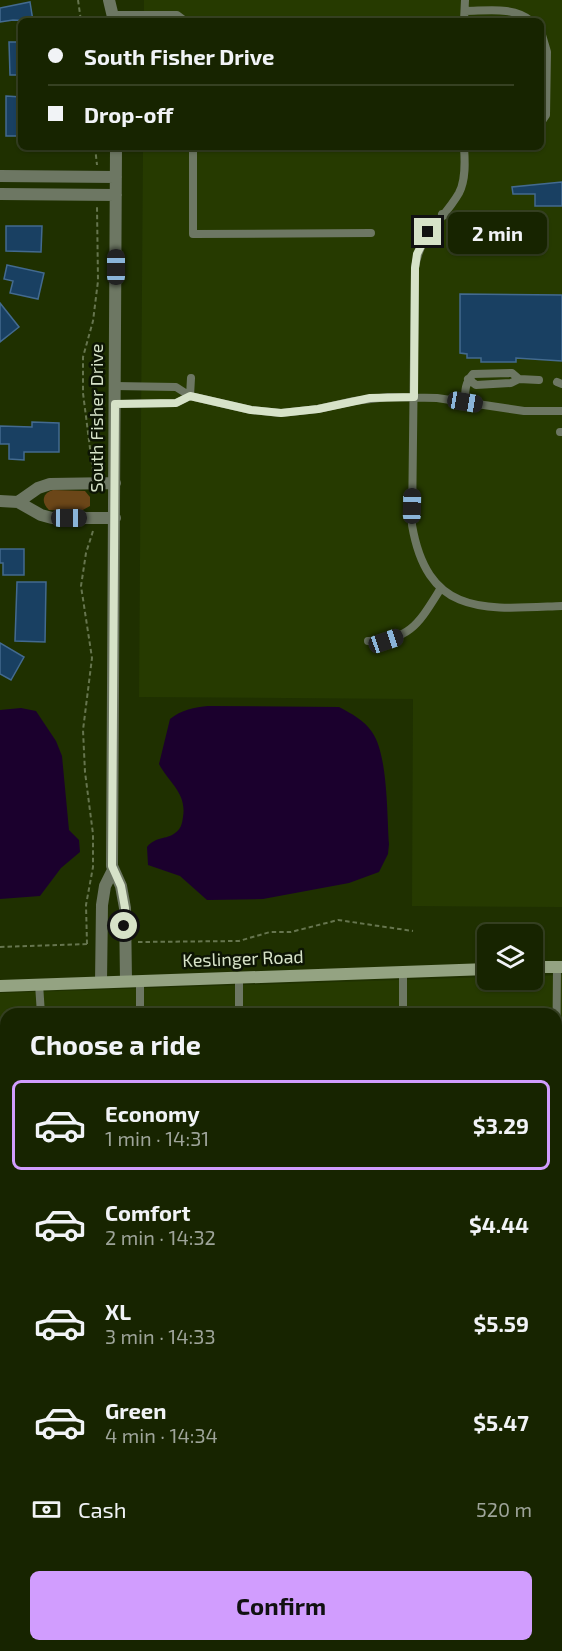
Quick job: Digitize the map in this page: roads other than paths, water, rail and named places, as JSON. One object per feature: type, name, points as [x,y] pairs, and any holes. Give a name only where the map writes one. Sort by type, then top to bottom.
[{"type":"main road","points":[[543,967],[560,967]]},
{"type":"main road","name":"Keslinger Road","points":[[0,986],[477,969]]},
{"type":"street","points":[[109,0],[113,18]]},
{"type":"street","name":"South Fisher Drive","points":[[101,982],[102,905],[105,886],[112,868],[113,836],[116,150]]},
{"type":"street","points":[[0,176],[116,177]]},
{"type":"street","points":[[0,194],[116,195]]},
{"type":"street","points":[[18,501],[38,488],[50,484],[115,483]]},
{"type":"street","points":[[0,501],[18,501],[41,515],[52,518],[115,518]]},
{"type":"street","name":"South Fisher Drive","points":[[112,868],[121,886],[125,908],[126,981]]},
{"type":"lane","points":[[464,18],[465,0]]},
{"type":"lane","points":[[465,11],[510,11],[523,14],[528,18]]},
{"type":"lane","points":[[113,18],[177,15],[181,18]]},
{"type":"lane","points":[[544,42],[547,52],[546,116],[544,118]]},
{"type":"lane","points":[[193,150],[193,234],[371,233]]},
{"type":"lane","points":[[464,150],[464,172],[459,192],[428,232],[417,254],[415,268],[412,525],[416,550],[426,569],[441,588],[462,602],[484,607],[562,606]]},
{"type":"lane","points":[[442,213],[544,245]]},
{"type":"lane","points":[[190,396],[191,378]]},
{"type":"lane","points":[[465,402],[465,384],[468,379],[476,385],[511,383],[519,379],[539,380]]},
{"type":"lane","points":[[115,386],[176,387],[190,396],[251,410],[281,413],[318,409],[370,398],[414,397],[437,398],[524,411],[562,411]]},
{"type":"lane","points":[[115,404],[176,403],[190,396]]},
{"type":"lane","points":[[368,641],[386,641],[405,634],[422,618],[441,588]]},
{"type":"lane","points":[[559,1008],[560,967]]},
{"type":"lane","points":[[403,971],[403,1008]]},
{"type":"lane","points":[[239,977],[239,1008]]},
{"type":"lane","points":[[140,980],[140,1008]]},
{"type":"lane","points":[[39,984],[40,1008]]}]
